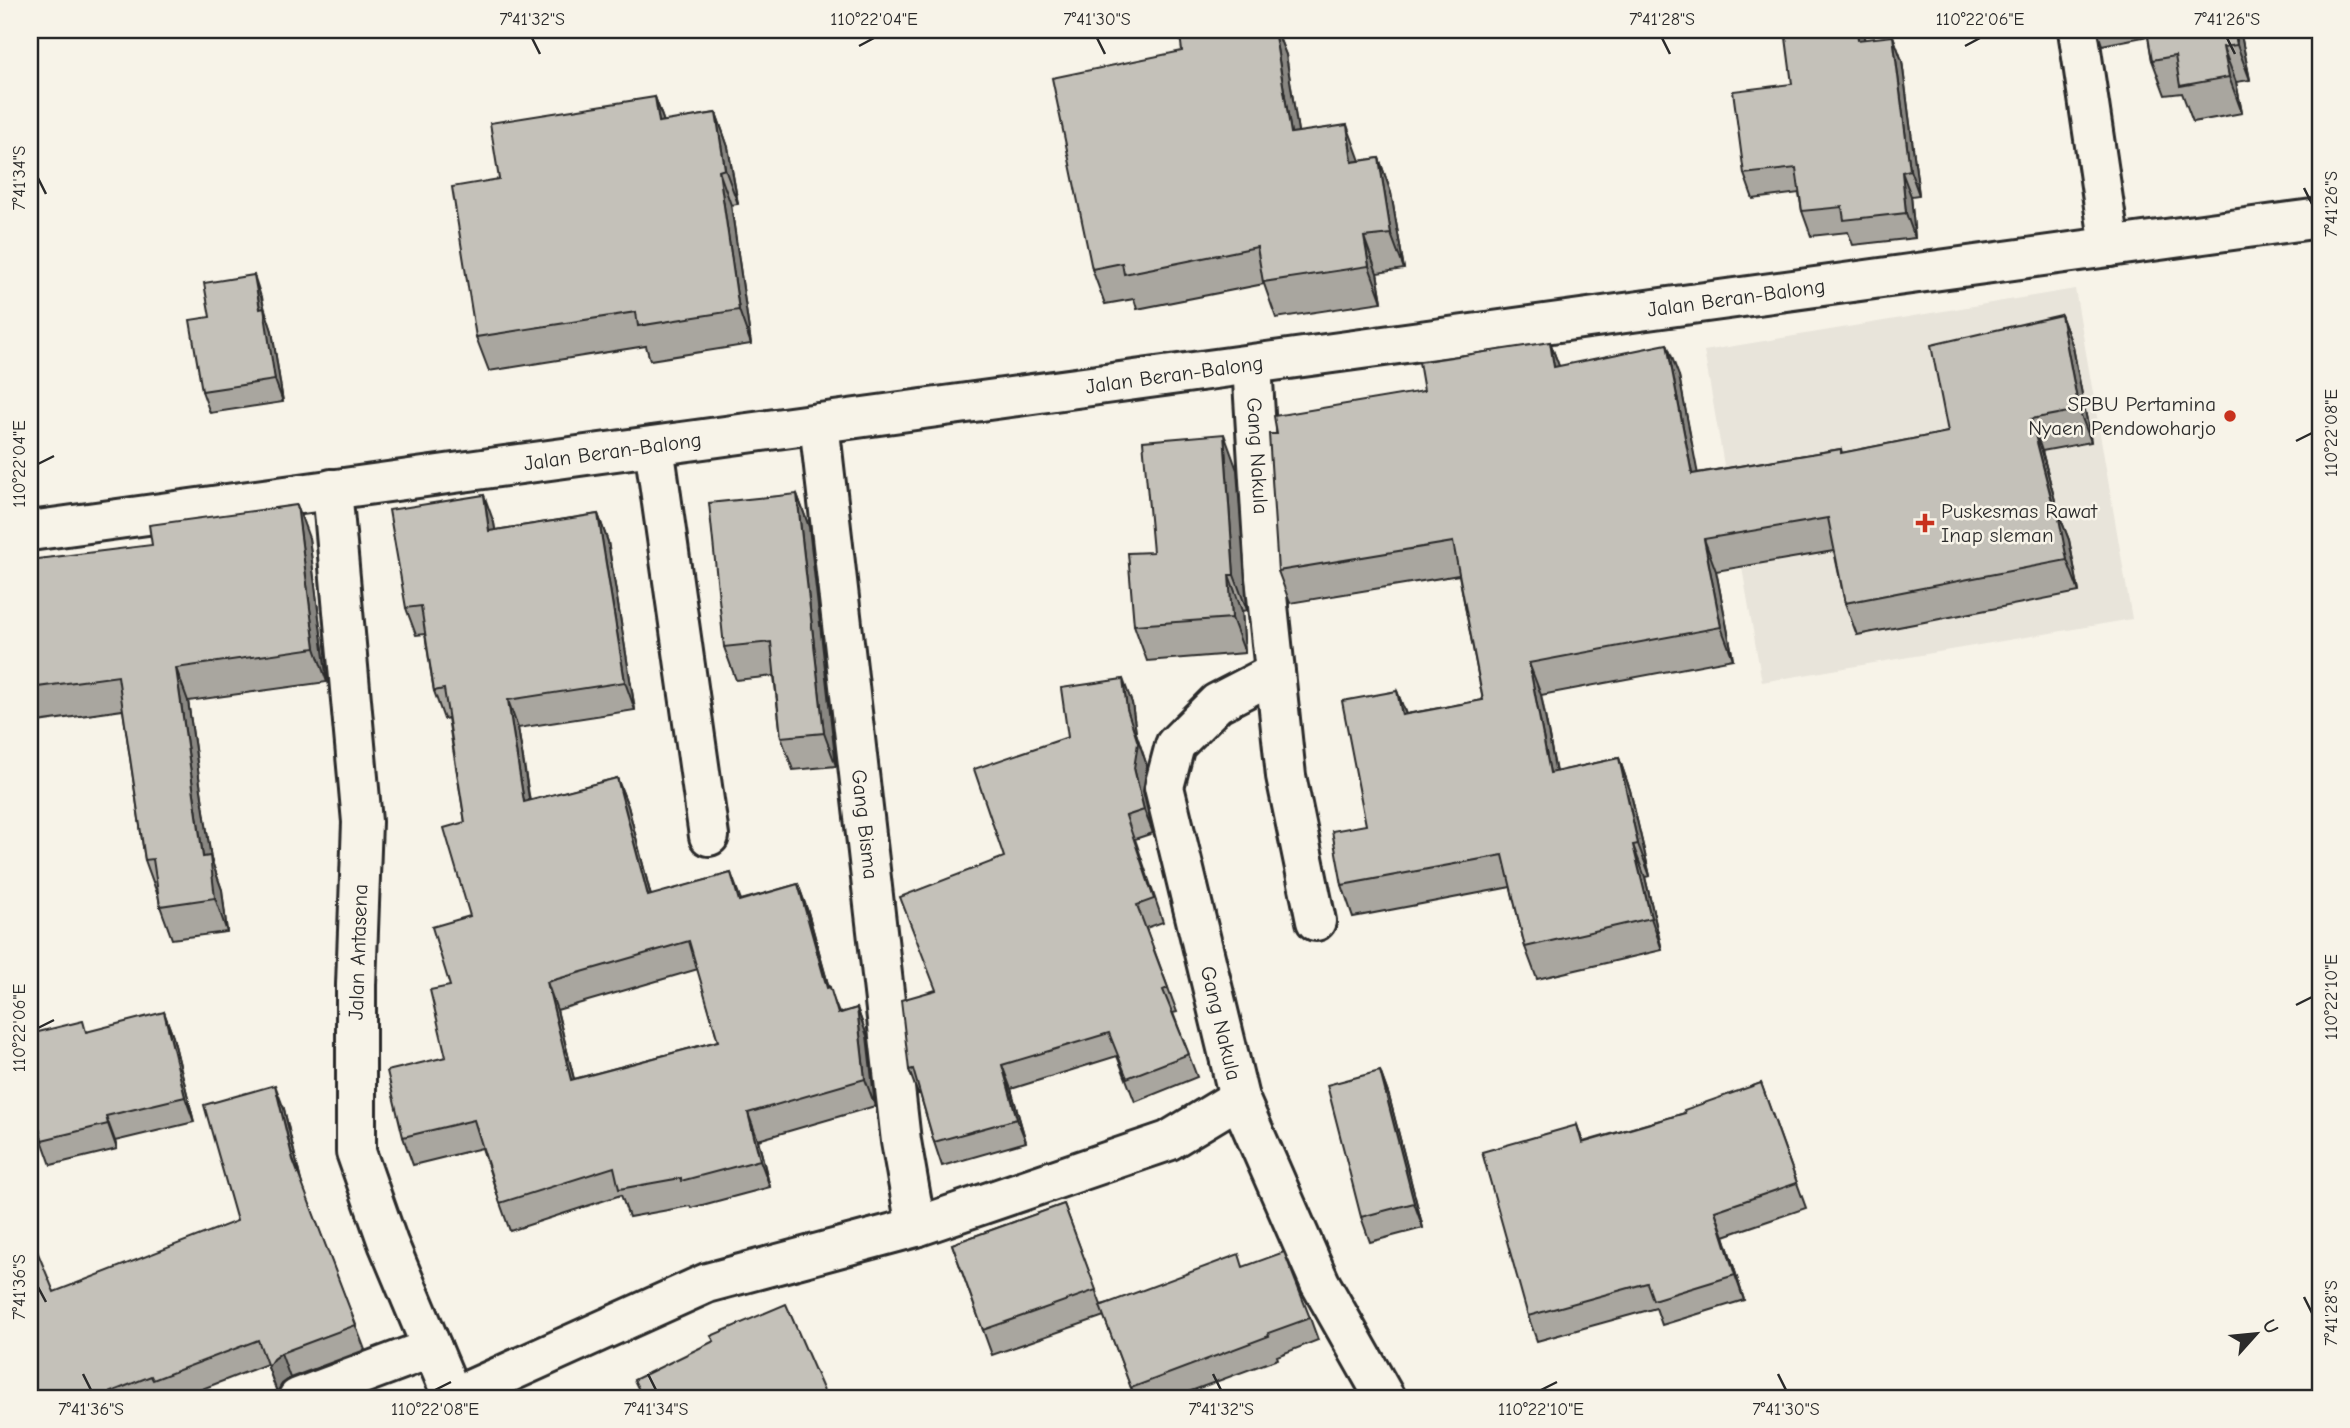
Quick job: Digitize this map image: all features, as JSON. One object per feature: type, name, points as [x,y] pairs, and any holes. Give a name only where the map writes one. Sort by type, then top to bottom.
[{"type":"street","points":[[2078,30],[2110,247]]},
{"type":"street","name":"Jalan Beran-Balong","points":[[30,531],[2320,218]]},
{"type":"street","name":"Gang Nakula","points":[[1252,365],[1265,577],[1286,776],[1316,921]]},
{"type":"street","name":"Gang Bisma","points":[[819,423],[901,1141],[916,1227]]},
{"type":"street","points":[[654,446],[709,836]]},
{"type":"street","name":"Jalan Antasena","points":[[332,489],[362,822],[356,985],[356,1152],[388,1243],[452,1398]]},
{"type":"street","name":"Gang Nakula","points":[[1275,673],[1217,703],[1175,745],[1164,787],[1239,1098],[1320,1283],[1385,1398]]},
{"type":"street","points":[[452,1398],[707,1283],[916,1227],[1168,1141],[1239,1098]]},
{"type":"street","points":[[298,1398],[432,1348]]},
{"type":"shaded area","name":"Puskesmas Rawat Inap sleman","points":[[2075,289],[2132,619],[1762,682],[1704,351]]},
{"type":"building","points":[[1211,30],[1274,30],[1291,133],[1347,125],[1352,162],[1379,158],[1391,234],[1364,237],[1369,266],[1263,282],[1257,247],[1124,274],[1122,263],[1092,269],[1052,78],[1182,51],[1180,35]]},
{"type":"building","points":[[1785,30],[1857,30],[1858,40],[1893,36],[1910,170],[1902,172],[1906,213],[1844,220],[1842,207],[1802,211],[1796,168],[1744,174],[1733,91],[1792,84]]},
{"type":"building","points":[[2147,30],[2234,30],[2237,45],[2223,47],[2229,77],[2180,86],[2175,56],[2152,60]]},
{"type":"building","points":[[655,97],[659,122],[716,113],[725,169],[719,171],[739,310],[638,326],[636,312],[476,337],[452,187],[499,179],[490,123]]},
{"type":"building","points":[[254,275],[260,309],[264,308],[275,380],[202,391],[190,320],[210,317],[204,283]]},
{"type":"building","points":[[2061,315],[2079,410],[2031,419],[2054,509],[2057,508],[2067,560],[1845,603],[1828,518],[1704,539],[1721,627],[1529,663],[1550,773],[1619,758],[1638,844],[1633,845],[1651,918],[1525,947],[1503,855],[1342,885],[1332,831],[1366,825],[1342,701],[1397,691],[1402,715],[1483,700],[1453,542],[1278,571],[1269,434],[1277,434],[1274,416],[1424,391],[1419,362],[1550,342],[1554,367],[1667,344],[1692,474],[1841,449],[1841,453],[1948,432],[1931,345]]},
{"type":"building","points":[[1224,434],[1234,575],[1229,575],[1232,618],[1134,625],[1128,553],[1153,552],[1143,441]]},
{"type":"building","points":[[797,494],[824,733],[781,737],[771,642],[724,647],[709,503]]},
{"type":"building","points":[[484,495],[489,531],[598,514],[625,682],[508,700],[524,802],[617,778],[648,896],[731,873],[739,901],[798,884],[827,988],[830,987],[838,1014],[857,1008],[865,1079],[748,1113],[760,1160],[681,1181],[681,1178],[619,1189],[614,1167],[500,1203],[474,1120],[403,1137],[387,1071],[446,1057],[430,990],[450,986],[432,927],[470,916],[444,828],[465,822],[444,689],[434,691],[421,606],[406,608],[389,510]],"holes":[[[689,941],[718,1041],[571,1080],[547,982]]]},
{"type":"building","points":[[297,505],[315,648],[176,668],[203,857],[210,856],[215,898],[160,906],[153,859],[145,860],[118,676],[30,688],[30,560],[152,545],[149,525]]},
{"type":"building","points":[[1123,679],[1127,709],[1138,743],[1134,768],[1144,810],[1126,816],[1154,899],[1137,905],[1168,988],[1163,990],[1189,1054],[1127,1078],[1109,1033],[1002,1065],[1017,1119],[934,1142],[913,1069],[909,1070],[901,1000],[936,990],[900,897],[1004,857],[974,769],[1068,737],[1061,688]]},
{"type":"building","points":[[164,1012],[185,1097],[106,1116],[108,1124],[42,1140],[30,1090],[30,1034],[83,1021],[86,1032]]},
{"type":"building","points":[[1380,1071],[1414,1203],[1361,1217],[1327,1085]]},
{"type":"building","points":[[1761,1083],[1797,1183],[1715,1211],[1735,1275],[1653,1300],[1647,1283],[1528,1316],[1482,1152],[1577,1125],[1582,1143],[1685,1113],[1684,1110]]},
{"type":"building","points":[[275,1085],[293,1160],[356,1325],[281,1353],[268,1367],[258,1340],[153,1380],[151,1376],[96,1398],[30,1398],[30,1234],[54,1292],[237,1221],[204,1105]]},
{"type":"building","points":[[1064,1204],[1096,1290],[983,1330],[952,1244]]},
{"type":"building","points":[[1284,1252],[1310,1318],[1131,1388],[1100,1306],[1239,1254],[1243,1267]]},
{"type":"building","points":[[786,1304],[827,1398],[643,1398],[634,1380],[714,1341],[711,1336]]},
{"type":"place","name":"SPBU Pertamina Nyaen Pendowoharjo","points":[[2230,416]]},
{"type":"place","name":"Puskesmas Rawat Inap sleman","points":[[1925,523]]}]
